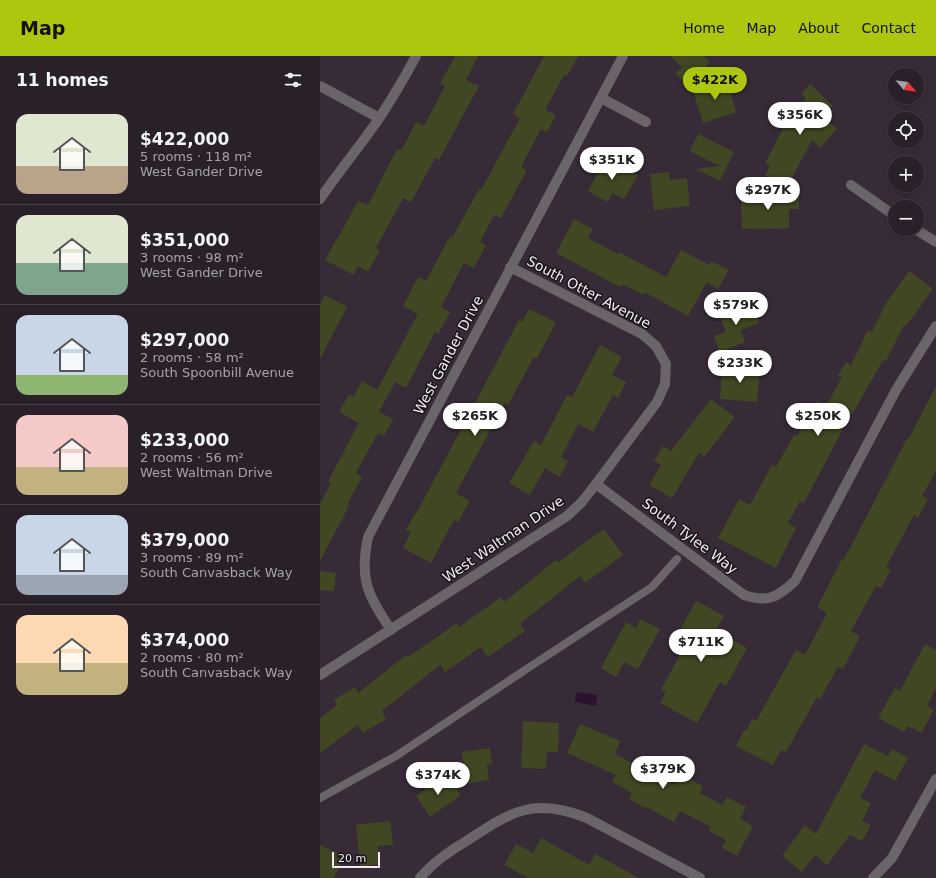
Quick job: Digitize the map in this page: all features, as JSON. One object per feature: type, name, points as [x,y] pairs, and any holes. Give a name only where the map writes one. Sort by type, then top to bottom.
[{"type":"street","points":[[320,199],[337,173],[379,118],[416,56]]},
{"type":"street","name":"West Gander Drive","points":[[391,630],[368,592],[364,574],[364,556],[368,537],[623,56]]},
{"type":"street","points":[[320,86],[379,118]]},
{"type":"street","points":[[601,98],[646,122]]},
{"type":"street","points":[[851,185],[888,211]]},
{"type":"street","points":[[924,235],[936,242]]},
{"type":"street","name":"South Otter Avenue","points":[[510,267],[642,334],[656,346],[666,364]]},
{"type":"street","name":"South Tylee Way","points":[[596,484],[744,595],[756,599],[771,598],[784,591],[795,581],[896,390],[936,326]]},
{"type":"street","name":"West Waltman Drive","points":[[320,675],[567,516],[581,503],[596,484],[657,402],[665,384],[666,364]]},
{"type":"street","points":[[873,878],[892,858],[936,779]]},
{"type":"street","points":[[420,878],[427,869],[442,857],[498,820],[514,812],[551,808],[570,811],[587,818],[700,878]]},
{"type":"lane","points":[[320,798],[396,756],[652,587],[677,559]]},
{"type":"shaded area","points":[[576,692],[597,695],[596,706],[575,702]]},
{"type":"building","points":[[455,56],[478,56],[466,80],[479,86],[439,160],[435,158],[411,202],[403,198],[376,248],[380,250],[368,272],[358,266],[354,275],[325,260],[358,201],[368,205],[397,149],[401,151],[416,122],[424,126],[445,86],[440,84]]},
{"type":"building","points":[[544,56],[578,56],[567,76],[564,75],[545,110],[556,115],[547,132],[541,129],[521,167],[527,170],[501,218],[494,215],[480,242],[486,245],[474,268],[464,263],[441,307],[450,312],[438,334],[435,332],[406,388],[395,382],[379,412],[393,419],[384,436],[378,433],[356,473],[362,477],[347,505],[349,506],[320,561],[320,504],[331,483],[328,481],[359,423],[339,412],[349,394],[353,397],[362,381],[377,390],[418,314],[403,306],[418,277],[426,281],[450,236],[452,238],[479,189],[481,190],[520,118],[513,114]]},
{"type":"building","points":[[670,56],[703,56],[710,62],[688,86],[675,74],[682,67]]},
{"type":"building","points":[[727,80],[736,112],[703,123],[693,91]]},
{"type":"building","points":[[810,84],[833,106],[823,117],[837,129],[820,148],[812,140],[787,187],[765,175],[770,166],[765,163],[789,117],[806,98],[801,94]]},
{"type":"building","points":[[698,134],[734,152],[720,181],[696,169],[719,166],[690,151]]},
{"type":"building","points":[[606,158],[638,175],[624,199],[612,193],[608,202],[588,191]]},
{"type":"building","points":[[669,172],[670,180],[687,178],[690,206],[654,210],[650,174]]},
{"type":"building","points":[[799,194],[799,209],[789,209],[789,228],[742,229],[741,196]]},
{"type":"building","points":[[574,219],[593,229],[588,238],[618,254],[619,252],[666,277],[681,250],[709,265],[711,261],[729,270],[718,289],[707,282],[688,316],[644,292],[643,295],[622,284],[620,287],[556,253]]},
{"type":"building","points":[[909,271],[933,289],[906,326],[904,325],[886,361],[883,360],[853,413],[852,412],[804,503],[800,501],[788,523],[796,528],[776,568],[718,538],[739,499],[750,505],[772,465],[776,467],[794,435],[797,436],[817,401],[826,406],[842,377],[838,376],[846,362],[851,365],[868,330],[872,332],[882,309]]},
{"type":"building","points":[[325,295],[347,307],[320,359],[320,305]]},
{"type":"building","points":[[751,303],[759,323],[741,330],[745,342],[720,352],[714,336],[726,332],[719,315]]},
{"type":"building","points":[[529,309],[556,322],[537,359],[534,357],[508,405],[505,403],[456,493],[470,501],[458,522],[454,520],[431,563],[403,548],[411,532],[406,530],[415,513],[416,514],[519,320],[522,322]]},
{"type":"building","points":[[600,345],[622,357],[612,375],[626,382],[618,398],[613,395],[593,432],[578,424],[561,457],[568,461],[560,477],[545,468],[530,495],[509,483],[534,441],[541,445],[567,395],[572,397]]},
{"type":"building","points":[[722,366],[760,369],[757,402],[720,399]]},
{"type":"building","points":[[936,386],[936,471],[922,496],[928,499],[918,518],[914,515],[886,567],[891,570],[881,588],[876,586],[851,631],[860,636],[843,669],[838,667],[820,699],[817,697],[786,752],[781,750],[773,765],[736,746],[744,730],[746,731],[752,719],[756,721],[796,650],[805,655],[827,613],[817,607]]},
{"type":"building","points":[[711,399],[735,417],[704,457],[699,453],[672,498],[649,485],[661,465],[654,461],[663,446],[671,451]]},
{"type":"building","points":[[604,529],[623,555],[585,583],[580,576],[520,624],[525,631],[488,657],[481,647],[445,672],[440,665],[382,711],[386,719],[363,733],[358,725],[320,753],[320,718],[337,705],[334,700],[355,687],[358,693],[406,655],[408,657],[457,623],[459,627],[501,597],[504,602],[556,560],[558,562]]},
{"type":"building","points":[[320,571],[336,573],[334,591],[320,590]]},
{"type":"building","points":[[696,601],[724,616],[716,630],[747,648],[726,686],[720,682],[697,723],[660,703],[666,692],[661,690],[684,647],[682,646],[684,642],[676,637]]},
{"type":"building","points":[[640,619],[660,629],[638,669],[624,662],[616,677],[601,668],[626,622],[636,628]]},
{"type":"building","points":[[925,644],[936,650],[936,688],[927,706],[934,710],[921,733],[908,726],[904,732],[878,718],[895,688],[900,691]]},
{"type":"building","points":[[523,721],[559,723],[558,752],[547,752],[546,769],[521,768]]},
{"type":"building","points":[[580,724],[620,741],[615,754],[674,785],[679,774],[703,786],[700,793],[722,805],[727,797],[746,807],[740,819],[753,826],[737,856],[722,848],[726,840],[709,831],[711,827],[680,811],[674,822],[646,807],[645,808],[629,799],[632,793],[612,782],[616,775],[567,753]]},
{"type":"building","points":[[864,744],[888,756],[892,749],[908,758],[895,781],[875,770],[860,798],[871,803],[862,821],[871,825],[862,841],[850,835],[827,865],[815,855],[802,872],[782,856],[805,825],[816,834]]},
{"type":"building","points":[[490,748],[492,764],[487,765],[489,780],[466,784],[462,752]]},
{"type":"building","points":[[447,774],[461,795],[430,817],[416,796]]},
{"type":"building","points":[[390,821],[393,845],[378,846],[380,864],[360,866],[356,825]]},
{"type":"building","points":[[541,838],[589,865],[595,854],[639,878],[528,878],[504,865],[516,844],[533,853]]},
{"type":"building","points":[[320,845],[344,856],[334,878],[320,878]]}]
